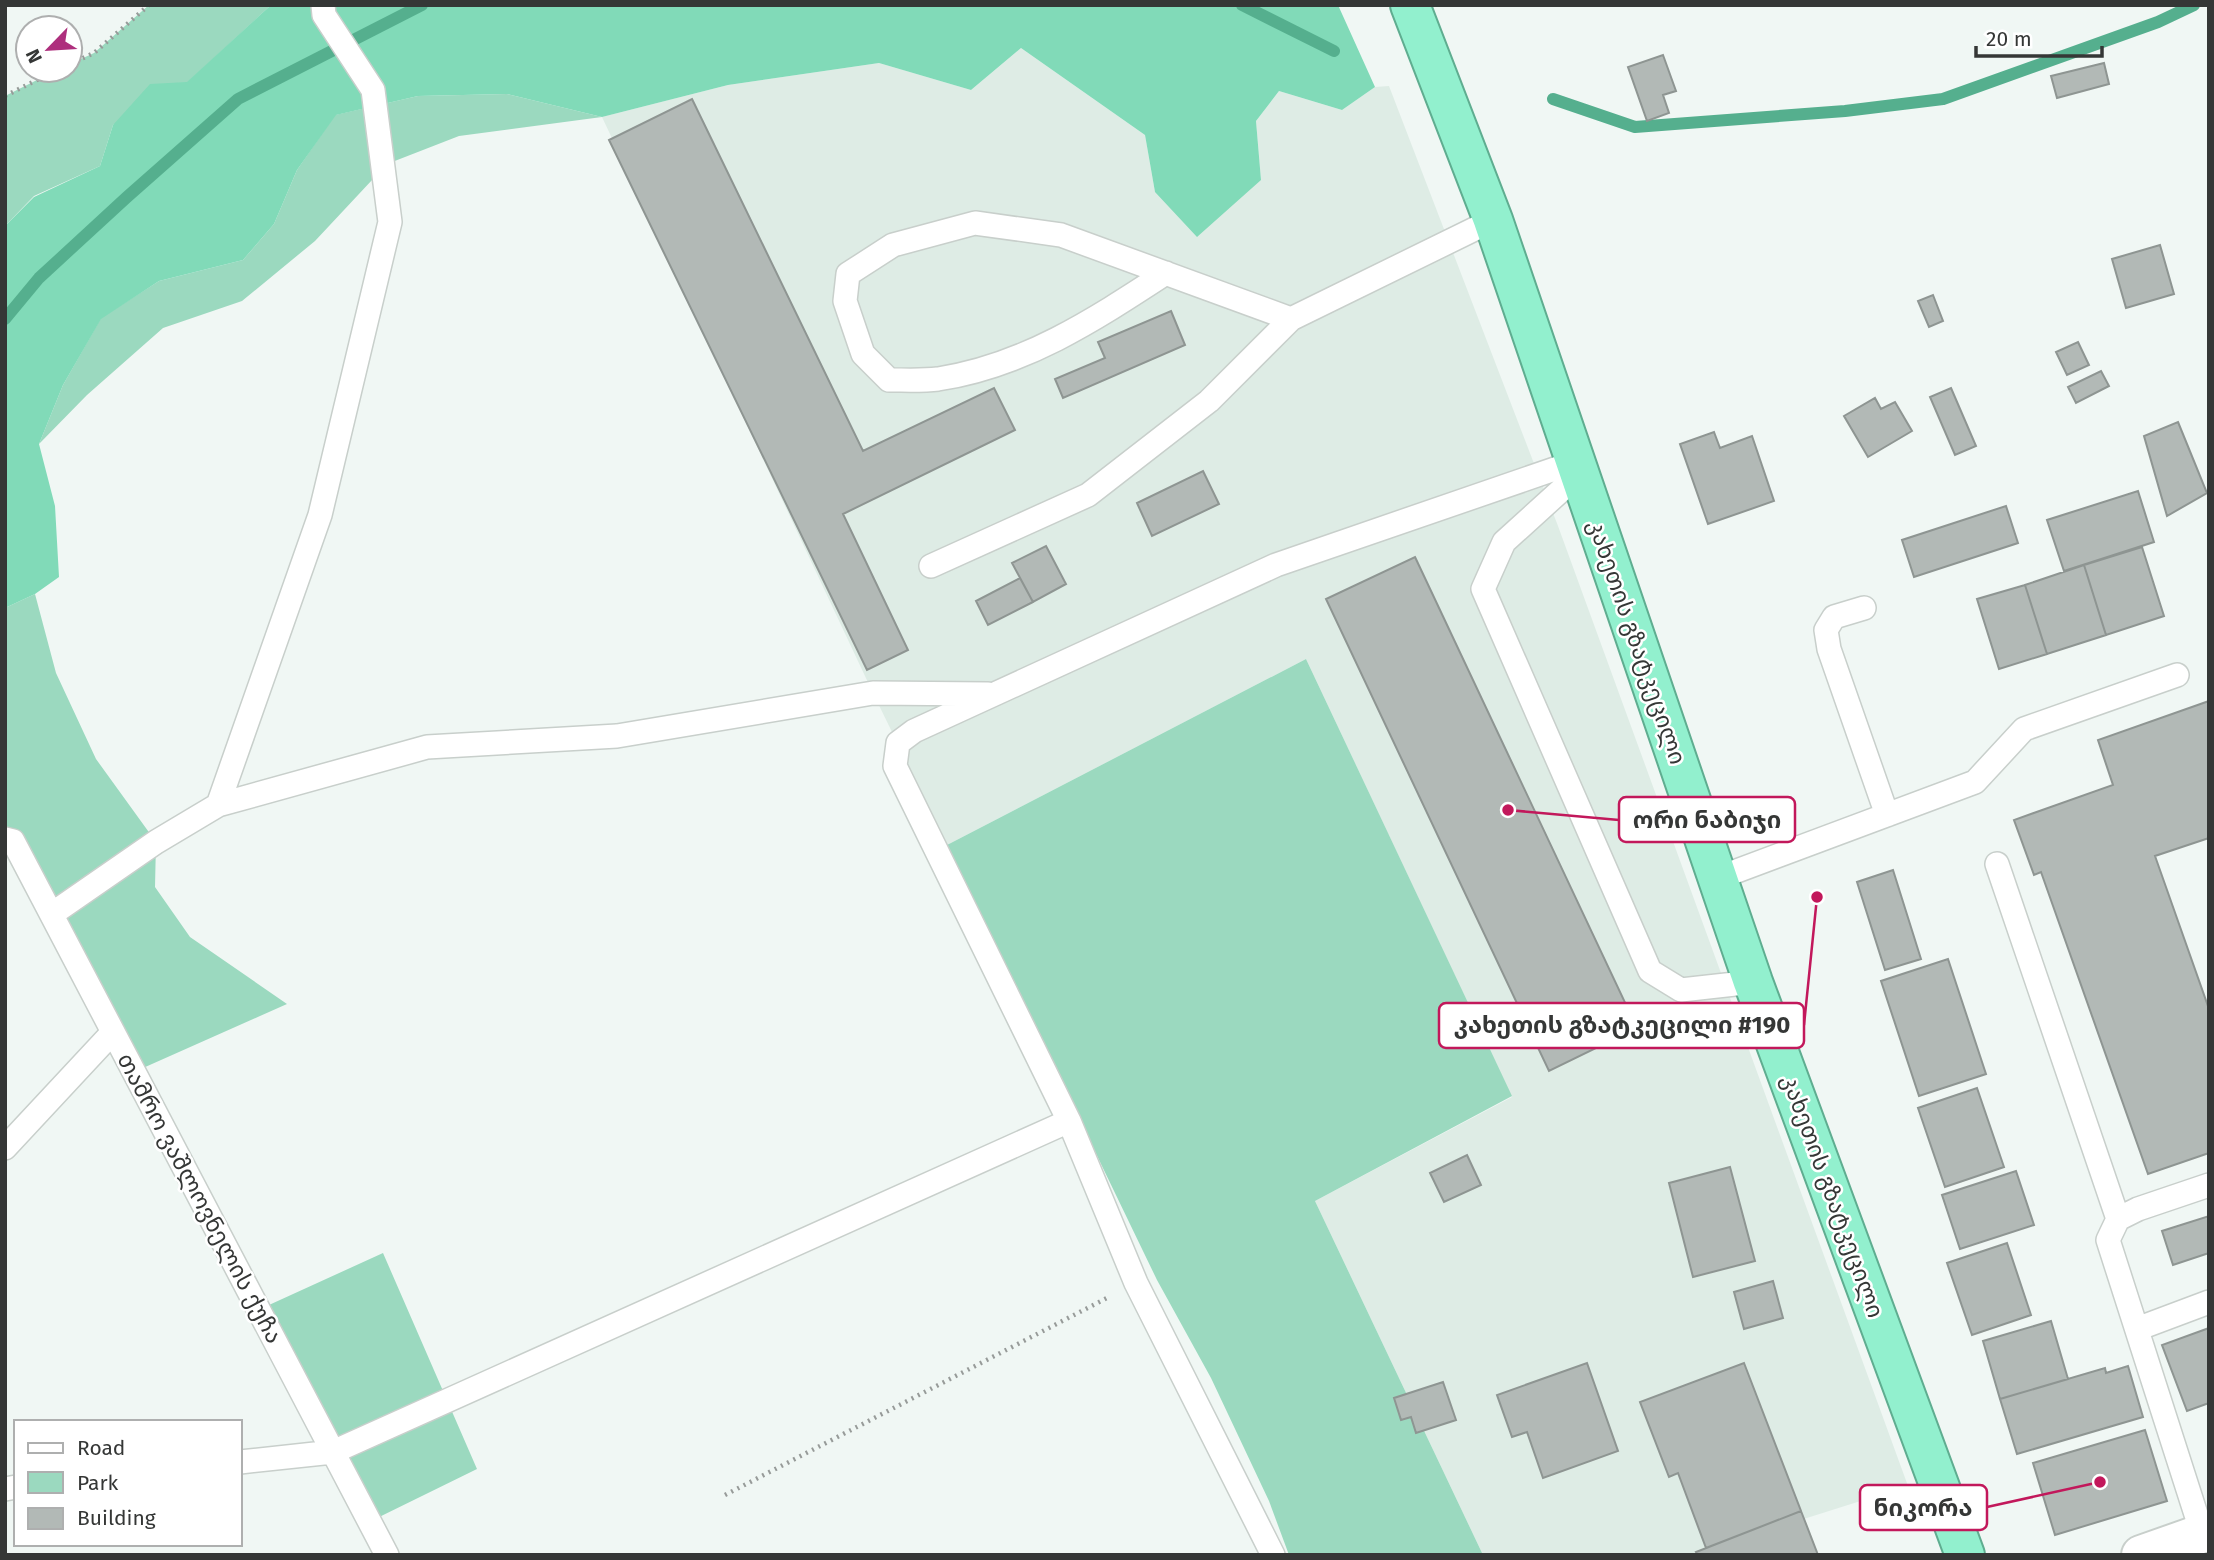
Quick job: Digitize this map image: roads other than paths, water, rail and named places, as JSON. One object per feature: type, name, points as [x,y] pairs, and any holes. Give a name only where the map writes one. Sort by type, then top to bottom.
[{"type":"highway","name":"კახეთის გზატკეცილი","points":[[1410,5],[1493,220],[1754,982],[1965,1555]]},
{"type":"street","points":[[2141,1555],[2206,1532]]},
{"type":"lane","points":[[218,805],[320,515],[390,222],[373,90],[324,15],[323,5]]},
{"type":"lane","points":[[932,566],[1088,495],[1209,401],[1291,319],[1493,220]]},
{"type":"lane","points":[[1166,274],[1091,322],[1035,351],[989,367],[936,379],[889,380],[863,354],[845,301],[848,274],[893,245],[975,223],[1061,235],[1291,319]]},
{"type":"lane","points":[[1273,1555],[1136,1283],[1069,1121],[895,766],[898,743],[914,731],[1276,565],[1577,468]]},
{"type":"lane","points":[[1577,468],[1504,542],[1483,589],[1650,971],[1681,990],[1754,982]]},
{"type":"lane","points":[[1864,608],[1833,617],[1826,630],[1829,649],[1887,815]]},
{"type":"lane","points":[[1718,877],[1975,782],[2024,729],[2177,675]]},
{"type":"lane","points":[[52,914],[156,842],[218,805],[427,747],[617,736],[873,693],[994,694]]},
{"type":"lane","name":"თამრო ვაშლოვნელის ქუჩა","points":[[9,840],[52,914],[387,1555]]},
{"type":"lane","points":[[1997,864],[2118,1219]]},
{"type":"lane","points":[[5,1148],[113,1032]]},
{"type":"lane","points":[[242,1462],[333,1452],[1069,1121]]},
{"type":"lane","points":[[2206,1532],[2108,1240],[2118,1219],[2138,1209],[2209,1185]]},
{"type":"lane","points":[[2137,1329],[2209,1302]]},
{"type":"waterway","points":[[5,319],[39,278],[238,99],[422,5]]},
{"type":"waterway","points":[[1242,5],[1334,51]]},
{"type":"waterway","points":[[1553,99],[1635,127],[1845,111],[1943,99],[2158,22],[2194,5]]},
{"type":"place","name":"ორი ნაბიჯი","points":[[1508,810]]},
{"type":"place","name":"კახეთის გზატკეცილი #190","points":[[1817,897]]},
{"type":"place","name":"ნიკორა","points":[[2100,1482]]}]
